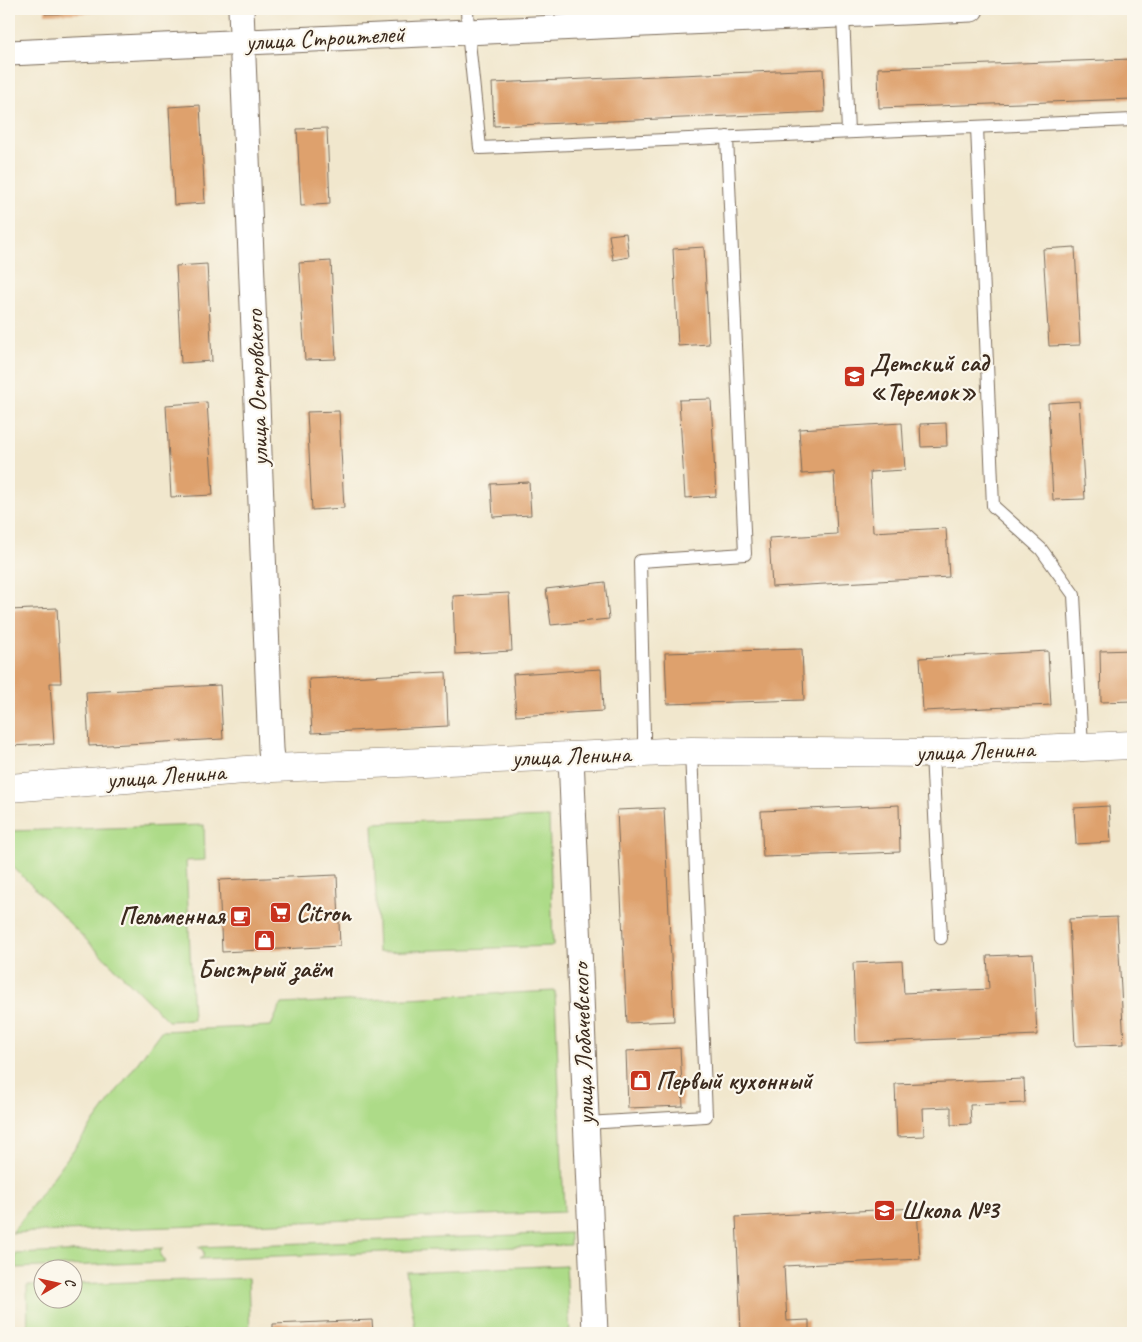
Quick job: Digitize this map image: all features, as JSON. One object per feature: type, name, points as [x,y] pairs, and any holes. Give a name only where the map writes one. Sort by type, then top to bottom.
[{"type":"street","name":"улица Островского","points":[[242,9],[273,768]]},
{"type":"street","name":"улица Строителей","points":[[9,53],[243,42],[467,20],[843,15],[957,9]]},
{"type":"street","name":"улица Ленина","points":[[9,788],[273,768],[691,751],[932,753],[1133,746]]},
{"type":"street","name":"улица Лобачевского","points":[[570,756],[595,1333]]},
{"type":"lane","points":[[843,15],[848,132]]},
{"type":"lane","points":[[467,20],[480,148],[1133,120]]},
{"type":"lane","points":[[977,127],[993,506],[1041,549],[1074,595],[1082,748]]},
{"type":"lane","points":[[644,753],[640,561],[745,554],[727,138]]},
{"type":"lane","points":[[586,1123],[706,1116],[691,751]]},
{"type":"lane","points":[[932,753],[941,938]]},
{"type":"green space","points":[[549,817],[553,946],[378,952],[373,823]]},
{"type":"green space","points":[[204,825],[205,860],[186,861],[193,1020],[168,1021],[9,863],[9,831]]},
{"type":"green space","points":[[555,991],[564,1212],[12,1233],[161,1031],[271,1026],[281,1004]]},
{"type":"green space","points":[[570,1233],[570,1245],[199,1259],[203,1257],[204,1253],[198,1247]]},
{"type":"green space","points":[[164,1248],[161,1250],[160,1255],[165,1262],[82,1265],[82,1260],[32,1260],[32,1267],[16,1268],[15,1254]]},
{"type":"green space","points":[[566,1265],[570,1333],[416,1333],[406,1272]]},
{"type":"green space","points":[[248,1278],[250,1333],[28,1333],[27,1286],[32,1286],[32,1310],[82,1310],[82,1284]]},
{"type":"building","points":[[45,9],[91,9],[92,13],[45,14]]},
{"type":"building","points":[[1133,59],[1133,99],[879,108],[878,68]]},
{"type":"building","points":[[823,69],[825,112],[494,126],[492,83]]},
{"type":"building","points":[[200,105],[205,203],[174,205],[169,107]]},
{"type":"building","points":[[327,128],[330,204],[301,206],[297,129]]},
{"type":"building","points":[[626,233],[629,257],[613,260],[609,235]]},
{"type":"building","points":[[704,247],[709,344],[678,346],[673,249]]},
{"type":"building","points":[[1075,247],[1080,345],[1049,346],[1043,249]]},
{"type":"building","points":[[331,261],[336,359],[305,360],[299,263]]},
{"type":"building","points":[[207,264],[212,361],[181,363],[176,266]]},
{"type":"building","points":[[711,399],[716,496],[685,498],[679,400]]},
{"type":"building","points":[[1079,401],[1085,499],[1053,500],[1048,403]]},
{"type":"building","points":[[207,402],[213,495],[171,497],[166,405]]},
{"type":"building","points":[[339,411],[344,508],[312,510],[307,412]]},
{"type":"building","points":[[902,423],[905,470],[870,472],[873,532],[946,528],[949,577],[772,587],[769,538],[837,534],[834,472],[802,474],[799,429]]},
{"type":"building","points":[[946,423],[947,446],[921,447],[920,424]]},
{"type":"building","points":[[529,482],[531,515],[493,517],[491,484]]},
{"type":"building","points":[[605,582],[609,619],[551,625],[546,589]]},
{"type":"building","points":[[509,593],[512,651],[455,654],[453,596]]},
{"type":"building","points":[[57,608],[61,683],[50,683],[54,744],[9,746],[9,610]]},
{"type":"building","points":[[802,649],[804,700],[667,704],[665,653]]},
{"type":"building","points":[[1133,650],[1133,701],[1101,702],[1100,651]]},
{"type":"building","points":[[1048,651],[1051,705],[923,711],[920,658]]},
{"type":"building","points":[[601,669],[603,711],[516,716],[513,674]]},
{"type":"building","points":[[446,672],[448,726],[312,733],[309,679]]},
{"type":"building","points":[[220,685],[223,739],[89,746],[86,692]]},
{"type":"building","points":[[899,805],[900,852],[763,857],[761,811]]},
{"type":"building","points":[[1109,806],[1111,842],[1076,844],[1074,808]]},
{"type":"building","points":[[664,808],[674,1021],[627,1023],[617,810]]},
{"type":"building","name":"Citron","points":[[337,875],[340,946],[222,952],[219,880]]},
{"type":"building","points":[[1117,917],[1124,1044],[1075,1046],[1069,919]]},
{"type":"building","points":[[1033,954],[1037,1035],[856,1043],[853,963],[902,961],[904,993],[989,989],[987,956]]},
{"type":"building","points":[[680,1048],[683,1106],[628,1108],[626,1051]]},
{"type":"building","points":[[1024,1079],[1025,1103],[970,1105],[971,1124],[951,1125],[951,1107],[923,1108],[924,1136],[897,1137],[895,1084]]},
{"type":"building","points":[[917,1208],[920,1259],[784,1266],[787,1321],[809,1320],[809,1333],[741,1333],[736,1217]]},
{"type":"building","points":[[372,1320],[373,1333],[273,1333],[273,1324]]},
{"type":"place","name":"Детский сад «Теремок»","points":[[854,377]]},
{"type":"place","name":"Citron","points":[[280,913]]},
{"type":"place","name":"Пельменная","points":[[241,916]]},
{"type":"place","name":"Быстрый заём","points":[[265,940]]},
{"type":"place","name":"Первый кухонный","points":[[640,1081]]},
{"type":"place","name":"Школа №3","points":[[885,1210]]}]
